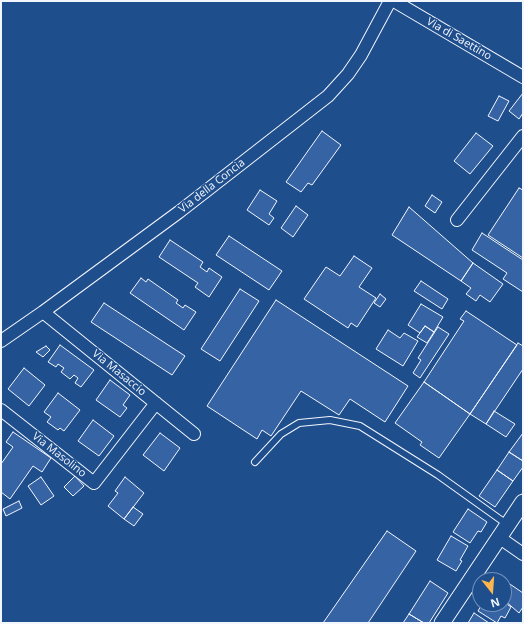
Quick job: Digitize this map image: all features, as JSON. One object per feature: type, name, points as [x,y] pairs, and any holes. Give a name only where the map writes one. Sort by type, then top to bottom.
[{"type":"street","name":"Via della Concia","points":[[1,341],[179,212],[328,96],[348,74],[361,55],[390,1]]},
{"type":"street","name":"Via di Saettino","points":[[394,1],[523,77]]},
{"type":"street","points":[[457,220],[523,136]]},
{"type":"street","name":"Via Masaccio","points":[[43,312],[194,434]]},
{"type":"street","name":"Via Masolino","points":[[1,410],[94,483],[156,403]]},
{"type":"street","points":[[442,623],[523,502]]},
{"type":"street","points":[[500,538],[523,554]]},
{"type":"lane","points":[[255,462],[281,434],[299,423],[330,420],[360,426],[438,475],[508,525]]},
{"type":"building","points":[[523,93],[523,113],[519,119],[509,111]]},
{"type":"building","points":[[499,96],[509,101],[498,121],[488,116]]},
{"type":"building","points":[[322,131],[341,145],[312,185],[308,183],[301,192],[286,182]]},
{"type":"building","points":[[476,133],[493,146],[470,174],[454,161]]},
{"type":"building","points":[[519,188],[523,190],[523,258],[488,235]]},
{"type":"building","points":[[260,190],[277,201],[269,214],[274,218],[269,225],[247,210]]},
{"type":"building","points":[[432,195],[442,202],[435,213],[425,206]]},
{"type":"building","points":[[296,206],[308,215],[293,237],[281,228]]},
{"type":"building","points":[[409,207],[473,263],[461,281],[392,235]]},
{"type":"building","points":[[482,233],[523,260],[523,292],[503,279],[507,273],[472,250]]},
{"type":"building","points":[[229,236],[282,271],[269,290],[216,255]]},
{"type":"building","points":[[170,240],[203,262],[200,267],[207,272],[209,268],[222,277],[209,297],[195,287],[198,283],[159,257]]},
{"type":"building","points":[[354,256],[372,268],[359,287],[376,298],[357,327],[351,323],[348,328],[304,299],[326,267],[340,276]]},
{"type":"building","points":[[473,263],[503,284],[490,302],[480,295],[476,301],[466,294],[471,288],[461,281]]},
{"type":"building","points":[[141,278],[146,282],[148,279],[178,300],[176,303],[183,308],[185,305],[196,312],[184,330],[130,293]]},
{"type":"building","points":[[421,281],[448,299],[442,309],[414,291]]},
{"type":"building","points":[[240,289],[259,301],[220,361],[201,349]]},
{"type":"building","points":[[380,294],[386,299],[380,307],[374,303]]},
{"type":"building","points":[[276,300],[408,386],[385,422],[350,399],[339,415],[301,391],[271,436],[262,430],[257,439],[207,406]]},
{"type":"building","points":[[104,303],[185,356],[172,375],[91,322]]},
{"type":"building","points":[[421,304],[443,317],[434,332],[425,326],[420,333],[408,325]]},
{"type":"building","points":[[466,311],[517,345],[470,414],[424,382],[464,321],[460,319]]},
{"type":"building","points":[[425,326],[434,332],[427,343],[417,337]]},
{"type":"building","points":[[438,327],[449,334],[420,378],[413,373],[421,360],[418,358]]},
{"type":"building","points":[[388,330],[400,338],[404,333],[418,341],[403,366],[376,349]]},
{"type":"building","points":[[518,343],[523,346],[523,369],[486,424],[470,414]]},
{"type":"building","points":[[60,345],[94,370],[81,387],[75,383],[78,378],[74,375],[70,379],[61,372],[64,368],[58,364],[56,367],[48,362]]},
{"type":"building","points":[[46,346],[50,350],[43,357],[36,352]]},
{"type":"building","points":[[24,368],[45,385],[29,406],[8,389]]},
{"type":"building","points":[[110,380],[130,395],[123,405],[127,408],[120,417],[96,400]]},
{"type":"building","points":[[424,382],[470,414],[439,458],[420,445],[422,442],[395,423]]},
{"type":"building","points":[[58,393],[80,410],[64,431],[60,428],[58,430],[47,422],[51,417],[44,412]]},
{"type":"building","points":[[494,411],[515,424],[506,437],[486,424]]},
{"type":"building","points":[[93,420],[114,436],[99,456],[78,441]]},
{"type":"building","points":[[13,432],[51,458],[42,472],[33,466],[10,499],[1,492],[1,464],[13,447],[6,442]]},
{"type":"building","points":[[160,433],[180,448],[164,471],[143,455]]},
{"type":"building","points":[[523,433],[523,461],[509,452]]},
{"type":"building","points":[[509,452],[523,461],[523,467],[513,481],[497,470]]},
{"type":"building","points":[[497,470],[513,481],[495,507],[479,496]]},
{"type":"building","points":[[75,476],[84,486],[73,496],[64,487]]},
{"type":"building","points":[[41,477],[54,496],[41,505],[28,486]]},
{"type":"building","points":[[125,477],[144,493],[124,519],[108,506],[118,493],[115,491]]},
{"type":"building","points":[[19,501],[22,508],[6,516],[3,509]]},
{"type":"building","points":[[133,507],[143,514],[134,526],[124,519]]},
{"type":"building","points":[[468,509],[487,522],[481,532],[478,531],[470,543],[453,532]]},
{"type":"building","points":[[387,531],[416,551],[368,623],[323,623]]},
{"type":"building","points":[[451,536],[468,546],[456,571],[437,560]]},
{"type":"building","points":[[430,581],[448,593],[429,623],[424,623],[409,614]]},
{"type":"building","points":[[512,585],[523,593],[523,607],[519,613],[512,607]]},
{"type":"building","points":[[480,612],[508,612],[505,618],[501,616],[497,623]]},
{"type":"building","points":[[474,613],[489,623],[468,623]]},
{"type":"building","points":[[409,614],[424,623],[403,623]]}]
